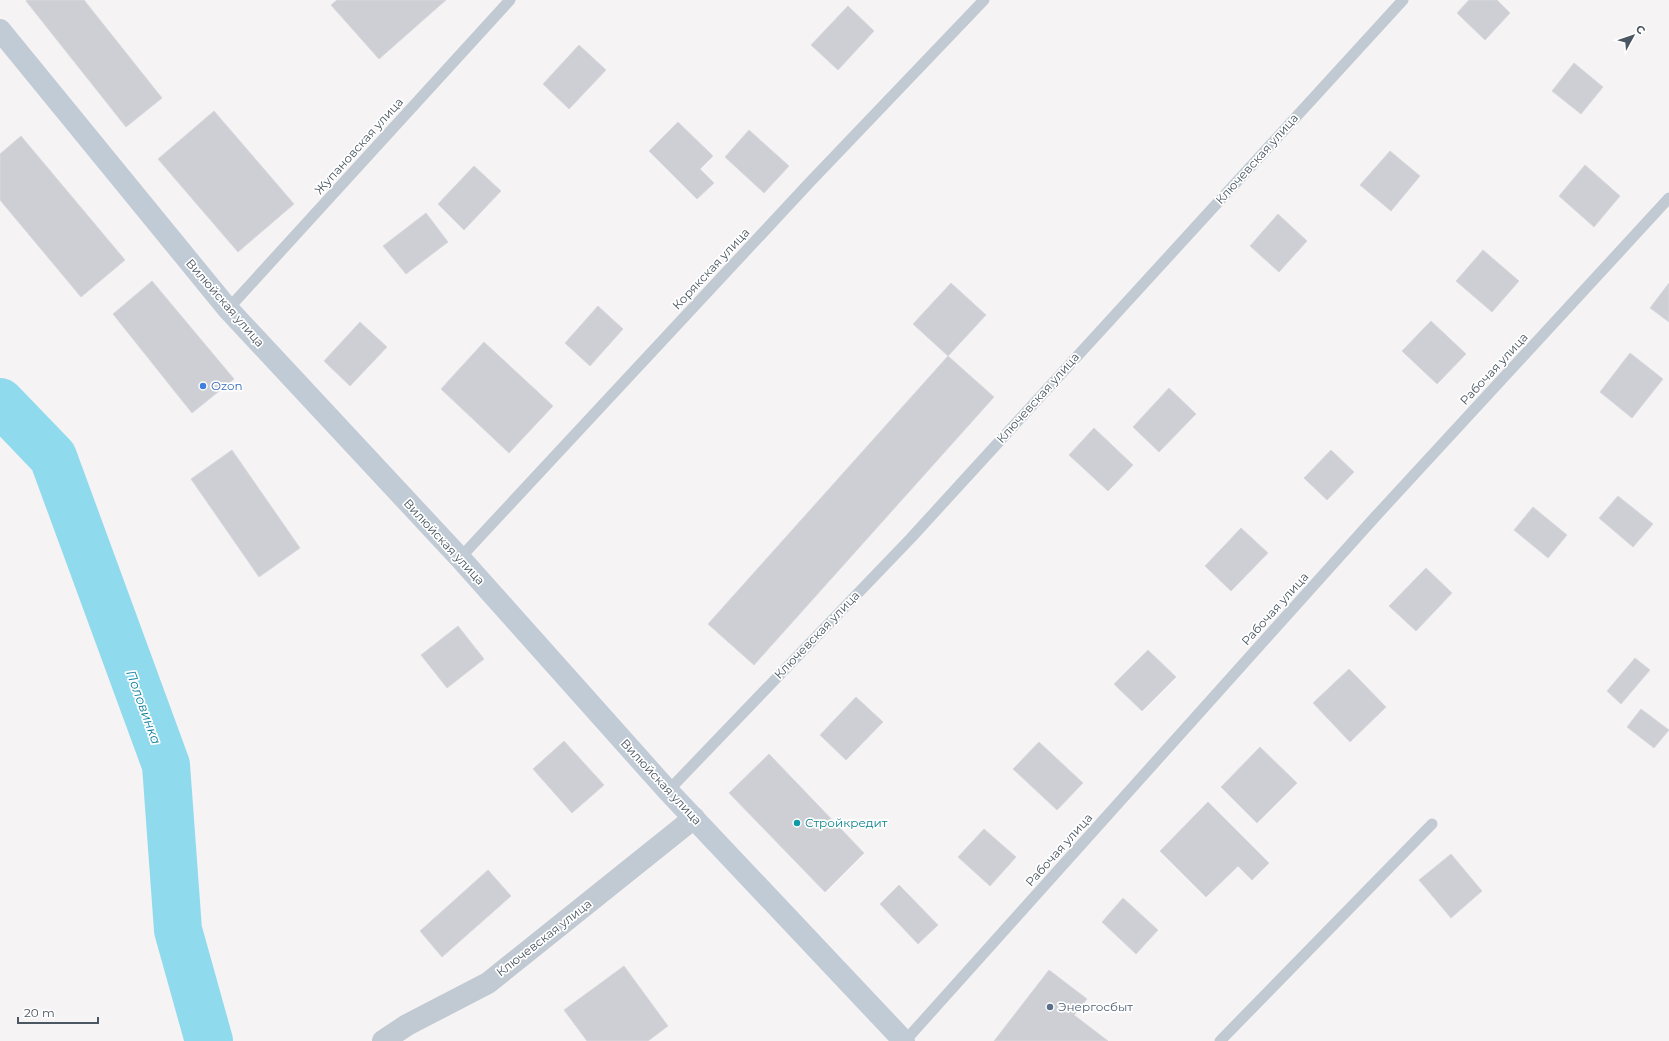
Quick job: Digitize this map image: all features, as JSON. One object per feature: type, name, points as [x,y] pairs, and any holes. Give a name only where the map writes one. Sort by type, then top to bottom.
[{"type":"street","name":"Вилюйская улица","points":[[0,30],[228,309],[460,558],[668,791],[905,1041]]},
{"type":"street","name":"Ключевская улица","points":[[383,1041],[408,1025],[488,983],[694,818]]},
{"type":"lane","name":"Жупановская улица","points":[[228,309],[510,0]]},
{"type":"lane","name":"Корякская улица","points":[[460,558],[810,182],[984,0]]},
{"type":"lane","name":"Ключевская улица","points":[[668,791],[916,532],[1403,0]]},
{"type":"lane","name":"Рабочая улица","points":[[905,1041],[1375,517],[1669,198]]},
{"type":"lane","points":[[1220,1041],[1432,824]]},
{"type":"building","points":[[84,0],[162,98],[126,127],[26,1]]},
{"type":"building","points":[[337,0],[446,0],[379,59],[331,5]]},
{"type":"building","points":[[1469,0],[1497,0],[1510,13],[1485,40],[1457,13]]},
{"type":"building","points":[[848,6],[874,31],[838,70],[811,45]]},
{"type":"building","points":[[579,45],[606,70],[569,109],[543,84]]},
{"type":"building","points":[[1574,63],[1603,87],[1581,114],[1552,91]]},
{"type":"building","points":[[214,111],[294,204],[238,252],[158,159]]},
{"type":"building","points":[[678,122],[713,156],[700,169],[714,183],[697,199],[649,151]]},
{"type":"building","points":[[749,130],[789,166],[764,193],[725,157]]},
{"type":"building","points":[[21,136],[125,260],[81,297],[0,200],[0,154]]},
{"type":"building","points":[[1390,151],[1420,176],[1391,211],[1360,185]]},
{"type":"building","points":[[1585,165],[1620,196],[1594,227],[1559,196]]},
{"type":"building","points":[[474,166],[501,191],[464,230],[438,204]]},
{"type":"building","points":[[426,213],[448,242],[406,274],[383,246]]},
{"type":"building","points":[[1278,214],[1307,241],[1279,272],[1250,246]]},
{"type":"building","points":[[1483,250],[1519,281],[1492,312],[1456,281]]},
{"type":"building","points":[[152,281],[234,379],[192,413],[113,314]]},
{"type":"building","points":[[951,283],[986,315],[948,356],[913,324]]},
{"type":"building","points":[[1669,283],[1669,322],[1650,308]]},
{"type":"building","points":[[598,306],[623,329],[590,366],[565,343]]},
{"type":"building","points":[[1431,321],[1466,354],[1437,384],[1402,351]]},
{"type":"building","points":[[360,322],[387,347],[350,386],[324,361]]},
{"type":"building","points":[[484,342],[553,406],[509,453],[441,389]]},
{"type":"building","points":[[1630,353],[1663,379],[1632,418],[1600,392]]},
{"type":"building","points":[[948,356],[994,397],[754,665],[708,624]]},
{"type":"building","points":[[1169,388],[1196,414],[1159,452],[1133,427]]},
{"type":"building","points":[[1094,428],[1133,465],[1108,491],[1069,455]]},
{"type":"building","points":[[232,450],[300,548],[259,577],[191,479]]},
{"type":"building","points":[[1331,450],[1354,472],[1327,500],[1304,478]]},
{"type":"building","points":[[1618,496],[1653,524],[1633,547],[1599,518]]},
{"type":"building","points":[[1533,507],[1567,535],[1548,558],[1514,530]]},
{"type":"building","points":[[1241,528],[1268,553],[1231,591],[1205,566]]},
{"type":"building","points":[[1426,568],[1452,593],[1416,631],[1389,606]]},
{"type":"building","points":[[458,626],[484,659],[447,688],[421,655]]},
{"type":"building","points":[[1148,650],[1176,677],[1142,711],[1114,684]]},
{"type":"building","points":[[1635,658],[1650,670],[1621,704],[1607,691]]},
{"type":"building","points":[[1349,669],[1386,707],[1350,742],[1313,703]]},
{"type":"building","points":[[856,697],[883,722],[846,760],[820,735]]},
{"type":"building","points":[[1641,709],[1669,730],[1654,748],[1627,727]]},
{"type":"building","points":[[564,741],[604,785],[572,813],[533,769]]},
{"type":"building","points":[[1039,742],[1083,783],[1057,810],[1013,769]]},
{"type":"building","points":[[1260,747],[1297,783],[1257,823],[1221,787]]},
{"type":"building","name":"Стройкредит","points":[[769,754],[864,853],[825,892],[729,793]]},
{"type":"building","points":[[1208,802],[1269,863],[1252,880],[1238,866],[1206,897],[1160,851]]},
{"type":"building","points":[[984,829],[1016,857],[990,886],[958,857]]},
{"type":"building","points":[[1451,854],[1482,891],[1451,918],[1419,880]]},
{"type":"building","points":[[488,870],[511,896],[442,957],[420,931]]},
{"type":"building","points":[[899,885],[938,925],[918,944],[880,904]]},
{"type":"building","points":[[1123,898],[1158,930],[1136,954],[1102,922]]},
{"type":"building","points":[[624,966],[668,1026],[648,1041],[587,1041],[564,1010]]},
{"type":"building","name":"Энергосбыт","points":[[1049,970],[1087,999],[1074,1015],[1108,1041],[994,1041]]},
{"type":"waterway","name":"Половинка","points":[[0,402],[53,457],[166,765],[178,930],[209,1041]]},
{"type":"place","name":"Ozon","points":[[203,386]]},
{"type":"place","name":"Стройкредит","points":[[797,823]]},
{"type":"place","name":"Энергосбыт","points":[[1050,1007]]}]
